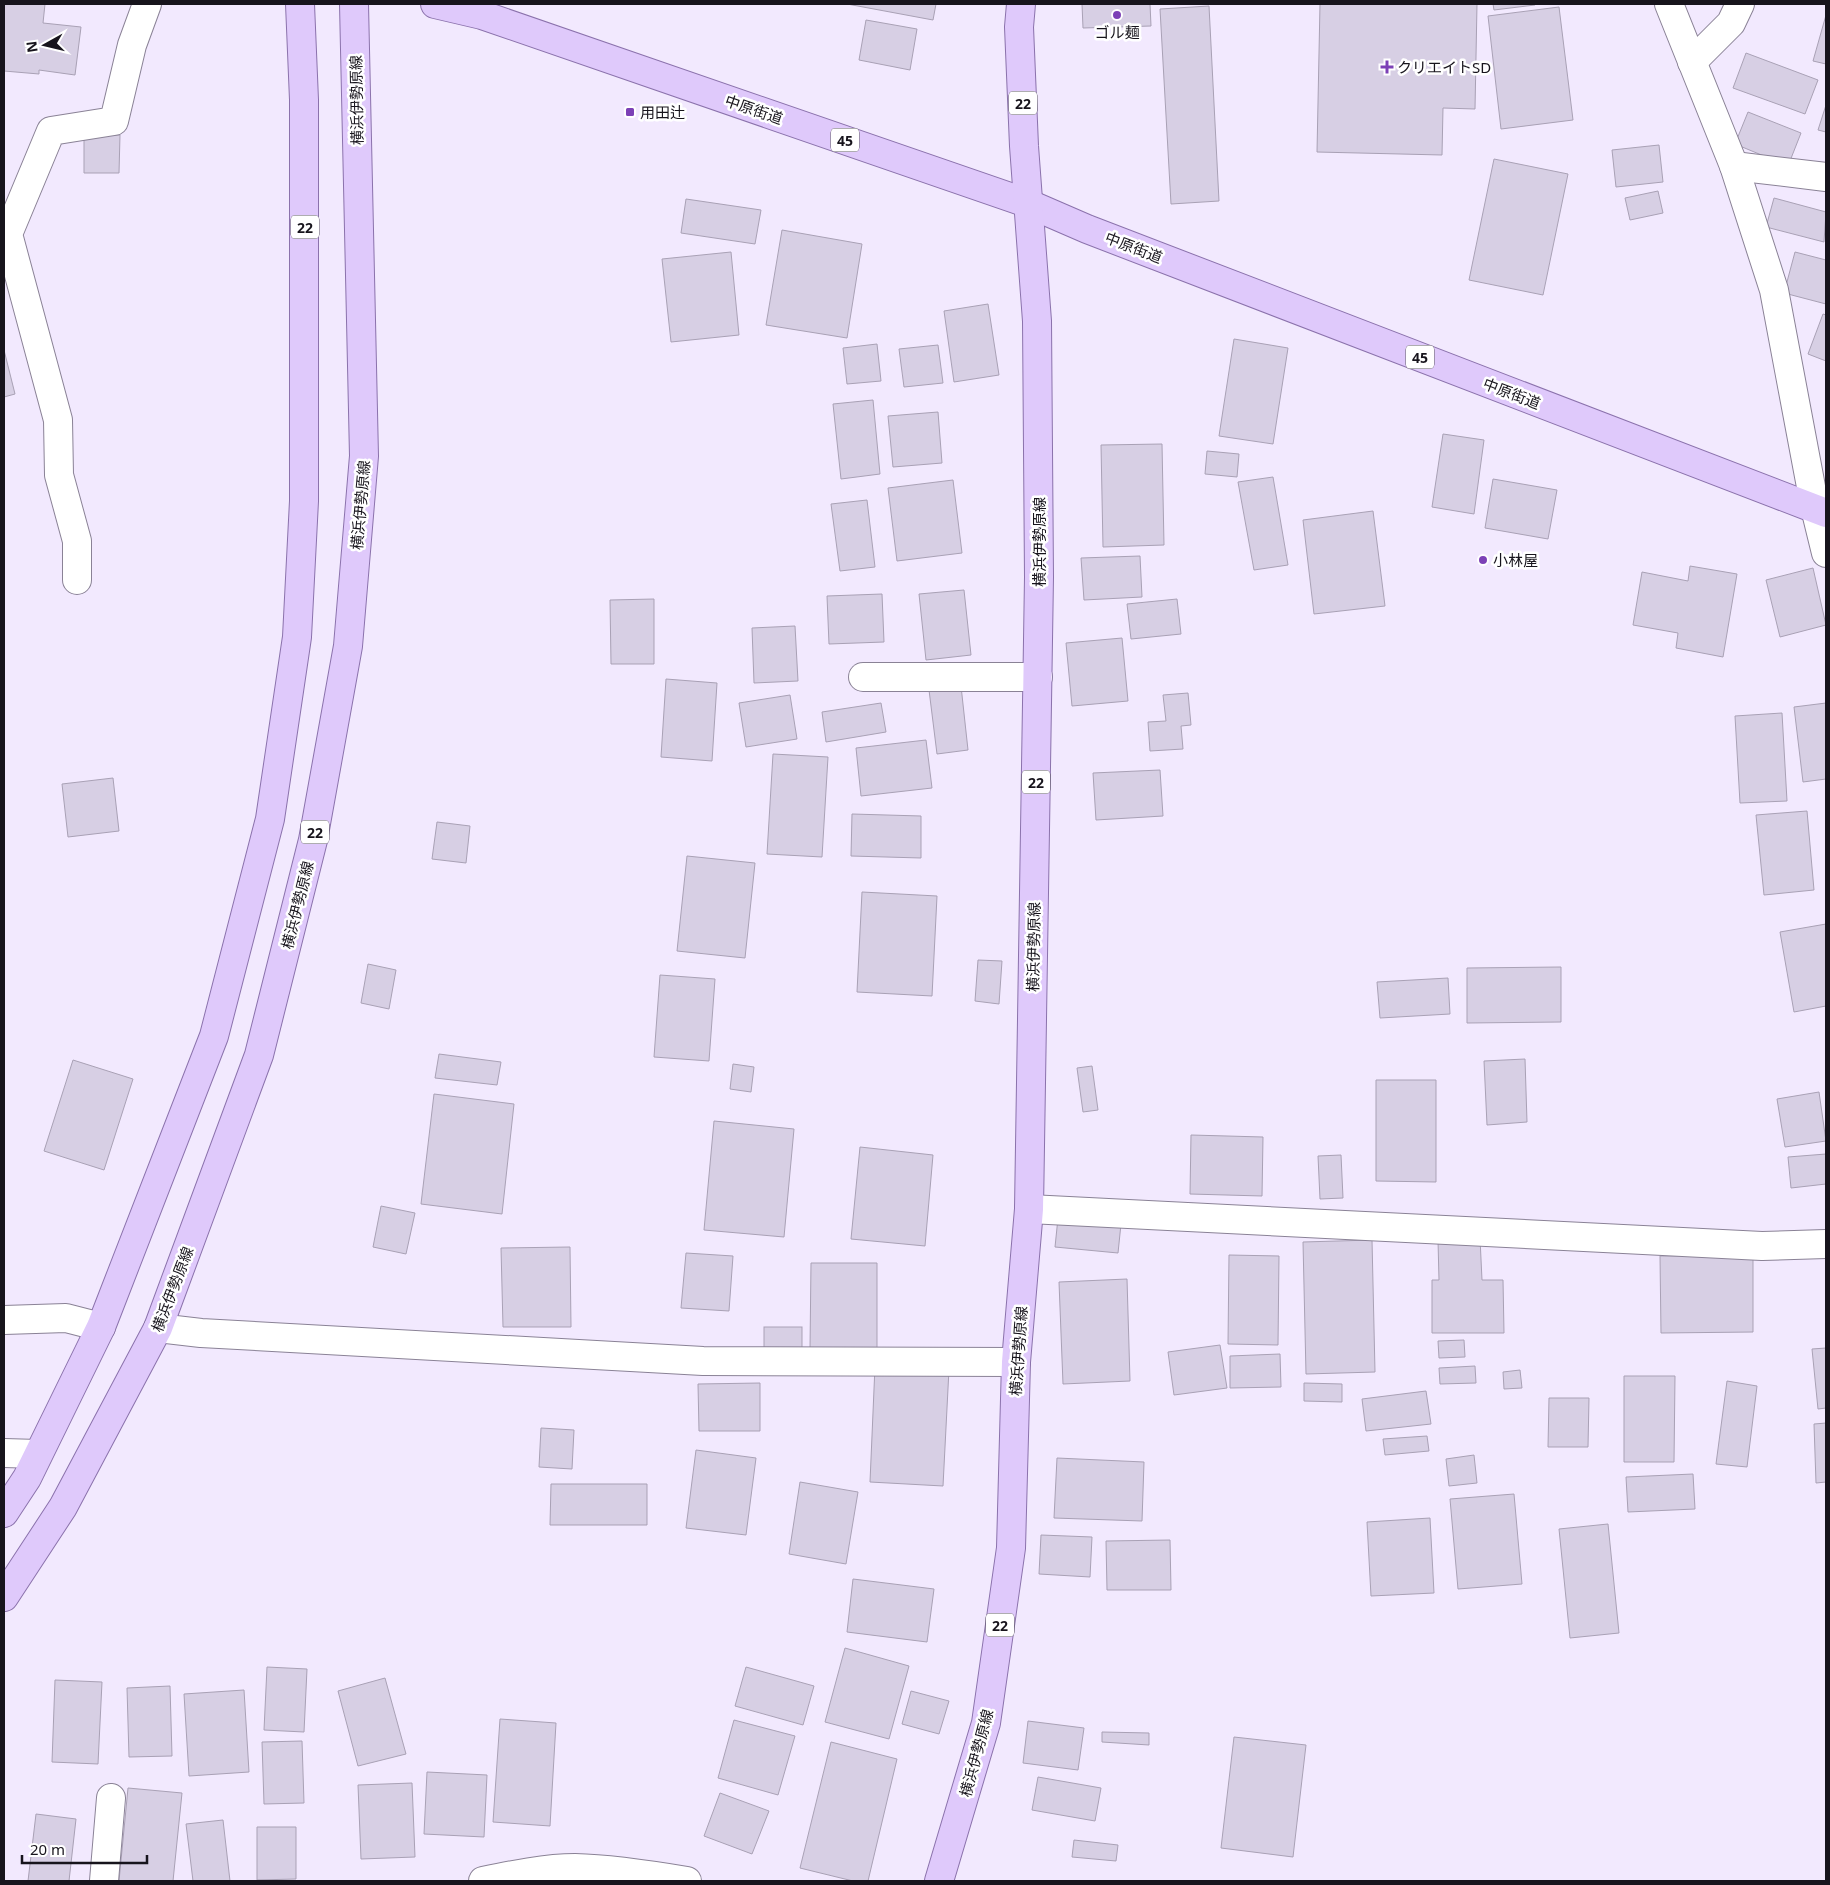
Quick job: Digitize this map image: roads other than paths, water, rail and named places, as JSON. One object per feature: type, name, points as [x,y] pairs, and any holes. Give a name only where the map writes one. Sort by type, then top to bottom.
[{"type":"main road","name":"22","points":[[4,1513],[27,1478],[101,1327],[214,1036],[270,819],[297,637],[304,501],[304,100],[300,4]]},
{"type":"main road","name":"横浜伊勢原線","points":[[4,1597],[63,1507],[158,1328],[260,1055],[313,840],[348,646],[364,456],[354,4]]},
{"type":"main road","name":"中原街道","points":[[434,4],[482,15],[1027,203],[1087,229],[1820,511]]},
{"type":"main road","name":"横浜伊勢原線","points":[[939,1881],[986,1723],[1011,1548],[1016,1362],[1029,1209],[1038,677],[1037,321],[1027,203],[1019,27],[1021,4]]},
{"type":"street","points":[[77,580],[77,541],[59,475],[58,420],[8,234],[51,131],[114,121],[132,46],[146,4]]},
{"type":"street","points":[[1669,4],[1734,166],[1774,290],[1820,511],[1826,554]]},
{"type":"street","points":[[1692,62],[1731,24],[1740,4]]},
{"type":"street","points":[[1734,166],[1826,177]]},
{"type":"street","points":[[864,677],[1038,677]]},
{"type":"street","points":[[1029,1209],[1762,1246],[1826,1244]]},
{"type":"street","points":[[4,1320],[66,1318],[101,1327]]},
{"type":"street","points":[[158,1328],[211,1333],[703,1361],[1016,1362]]},
{"type":"street","points":[[4,1453],[38,1454]]},
{"type":"street","points":[[104,1881],[111,1798]]},
{"type":"street","points":[[483,1881],[505,1876],[574,1868],[652,1875],[687,1881]]},
{"type":"place","name":"ゴル麺","points":[[1117,15]]},
{"type":"place","name":"クリエイトSD","points":[[1387,67]]},
{"type":"place","name":"用田辻","points":[[630,112]]},
{"type":"place","name":"小林屋","points":[[1483,560]]}]
